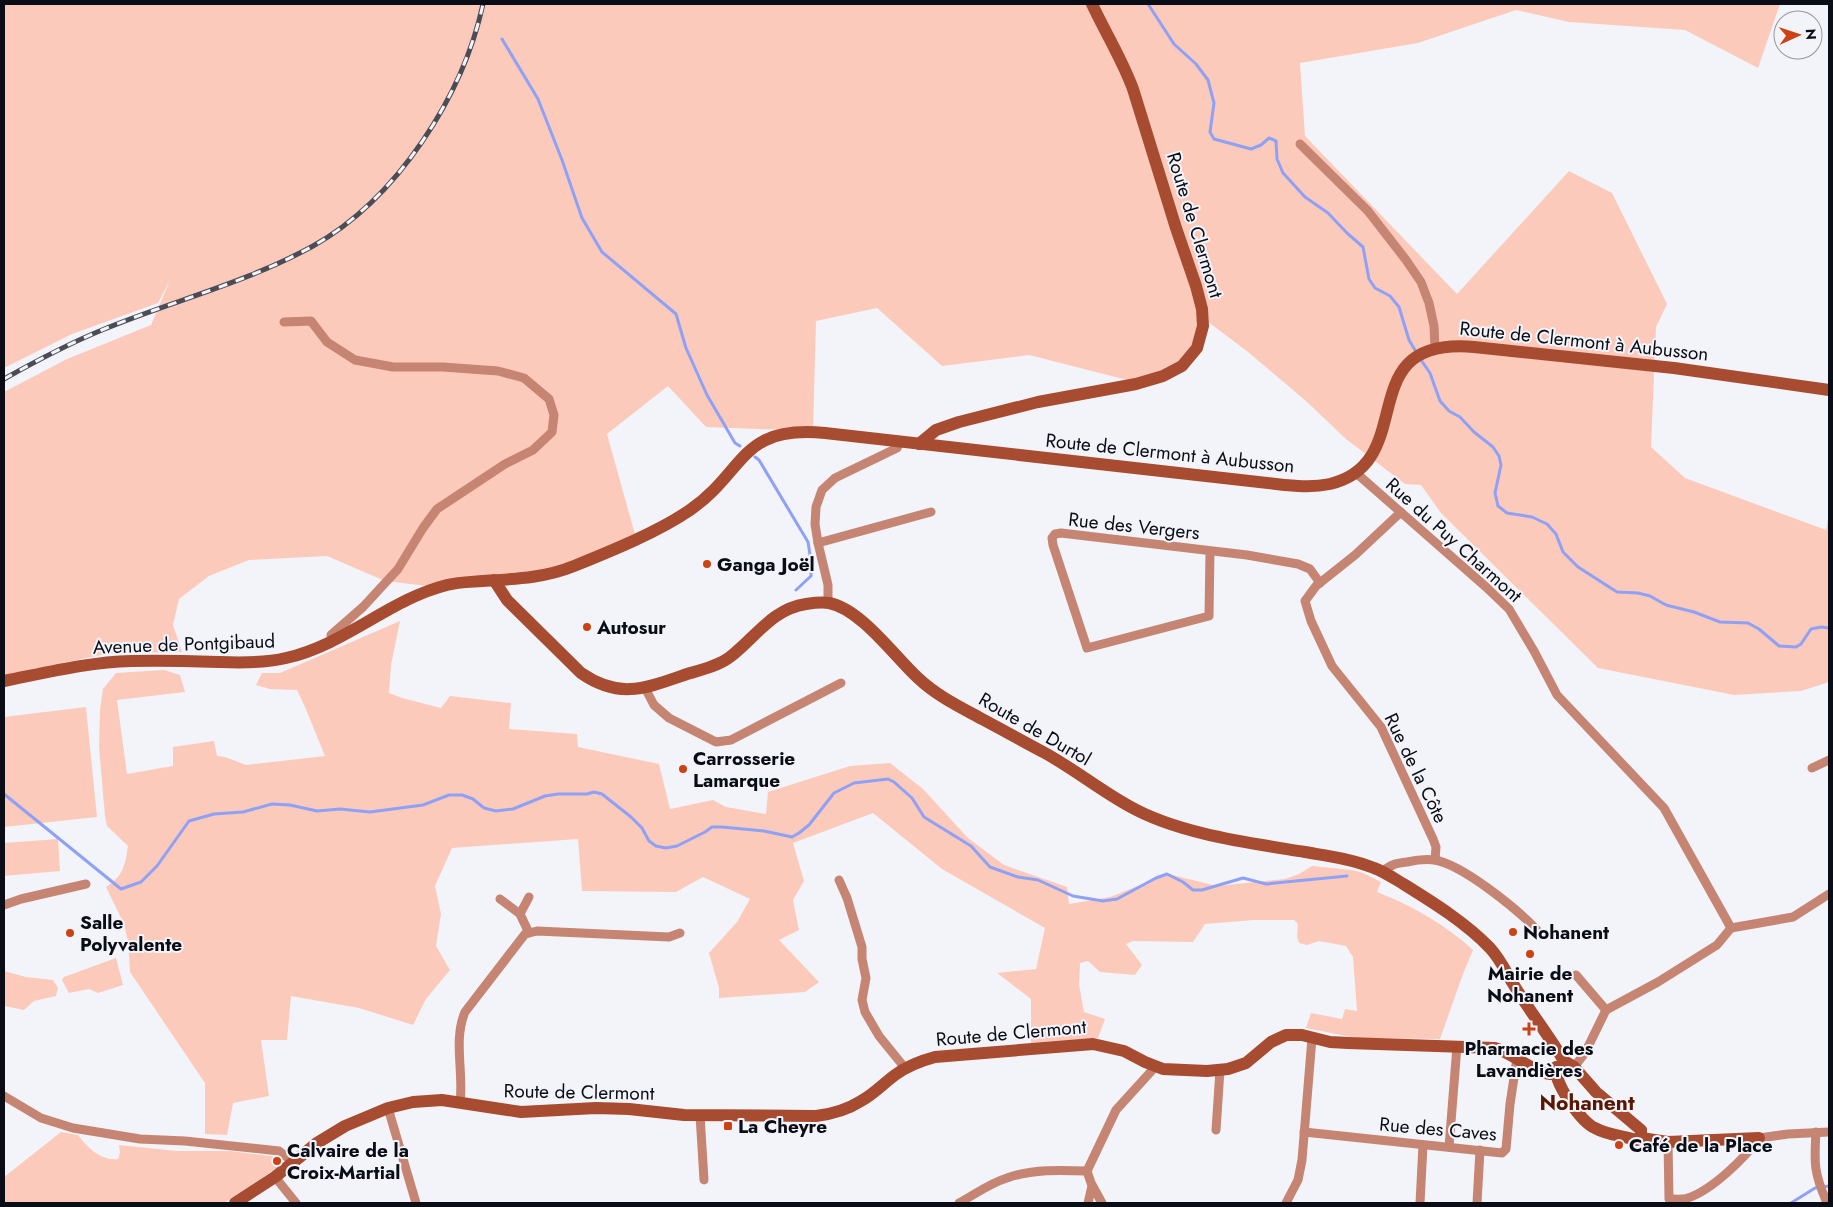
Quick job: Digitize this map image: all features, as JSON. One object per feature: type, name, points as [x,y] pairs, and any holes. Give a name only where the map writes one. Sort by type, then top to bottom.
[{"type":"street","name":"Route de Clermont","points":[[919,444],[936,430],[960,422],[1038,402],[1136,384],[1163,376],[1189,360],[1200,342],[1203,318],[1196,286],[1133,89],[1127,73],[1092,4]]},
{"type":"street","points":[[1300,144],[1368,211],[1421,282],[1429,303],[1434,326],[1435,348]]},
{"type":"street","points":[[284,322],[311,322],[328,342],[355,360],[393,367],[443,367],[498,371],[524,378],[549,399],[554,416],[552,432],[533,450],[505,464],[437,509],[398,569],[363,608],[331,635],[332,641]]},
{"type":"street","name":"Route de Clermont à Aubusson","points":[[470,582],[530,577],[561,571],[667,524],[702,500],[750,450],[773,436],[792,432],[808,432],[1297,486],[1330,484],[1347,478],[1365,464],[1382,433],[1393,389],[1401,372],[1417,356],[1435,348],[1467,346],[1647,365],[1829,390]]},
{"type":"street","points":[[828,603],[828,585],[818,543],[816,507],[822,490],[835,478],[897,448],[900,442]]},
{"type":"street","name":"Rue du Puy Charmont","points":[[1355,472],[1509,609],[1534,651],[1557,696],[1664,808],[1731,928]]},
{"type":"street","points":[[818,543],[930,512]]},
{"type":"street","name":"Rue de la Côte","points":[[1401,512],[1355,556],[1320,583],[1305,601],[1311,621],[1332,666],[1381,727],[1433,838],[1436,847],[1435,860]]},
{"type":"street","name":"Rue des Vergers","points":[[1210,551],[1209,616],[1087,648],[1052,538],[1055,534],[1060,533],[1247,555],[1298,564],[1310,569],[1320,583]]},
{"type":"street","name":"Route de Durtol","points":[[494,580],[507,600],[592,681],[628,691],[645,688],[728,659],[773,617],[786,609],[814,603],[828,603],[841,607],[858,618],[919,680],[948,701],[1049,755],[1130,807],[1159,820],[1229,839],[1361,863],[1383,872],[1461,923],[1489,947],[1501,961],[1510,980],[1569,1064],[1596,1092],[1640,1130],[1641,1138]]},
{"type":"street","name":"Avenue de Pontgibaud","points":[[4,681],[125,661],[270,661],[294,656],[332,641],[429,591],[454,583],[470,582]]},
{"type":"street","points":[[645,688],[654,705],[670,718],[716,742],[731,740],[841,683]]},
{"type":"street","points":[[1812,768],[1829,760]]},
{"type":"street","points":[[1383,872],[1388,866],[1399,863],[1435,860],[1447,864],[1481,882],[1537,930]]},
{"type":"street","points":[[839,880],[860,938],[866,978],[862,1000],[865,1012],[879,1036],[905,1068]]},
{"type":"street","points":[[4,905],[86,884]]},
{"type":"street","points":[[1829,894],[1793,917],[1731,928],[1717,945],[1658,982],[1606,1010],[1582,1060],[1557,1065],[1556,1074],[1575,1109],[1594,1128],[1637,1140],[1641,1138],[1668,1142],[1759,1138],[1829,1132]]},
{"type":"street","points":[[520,914],[528,897]]},
{"type":"street","points":[[500,899],[520,914],[529,933]]},
{"type":"street","points":[[460,1102],[462,1088],[460,1025],[465,1012],[522,937],[536,931],[669,937],[680,933]]},
{"type":"street","points":[[1576,975],[1606,1010]]},
{"type":"street","name":"Route de Clermont","points":[[235,1203],[275,1177],[317,1143],[345,1126],[388,1108],[409,1102],[427,1100],[460,1102],[522,1112],[596,1108],[700,1115],[807,1116],[830,1114],[861,1102],[905,1068],[919,1061],[934,1057],[1082,1044],[1104,1046],[1124,1051],[1156,1066],[1170,1070],[1220,1070],[1246,1062],[1281,1036],[1302,1035],[1330,1042],[1495,1048],[1507,1052],[1544,1073],[1556,1074]]},
{"type":"street","points":[[1286,1203],[1298,1180],[1312,1038]]},
{"type":"street","points":[[1449,1147],[1457,1046]]},
{"type":"street","name":"Rue des Caves","points":[[1304,1132],[1502,1153],[1506,1149],[1510,1104],[1518,1058]]},
{"type":"street","points":[[1102,1203],[1092,1186],[1088,1172],[1116,1110],[1156,1066]]},
{"type":"street","points":[[1216,1130],[1220,1070]]},
{"type":"street","points":[[4,1096],[41,1118],[73,1128],[140,1139],[185,1141],[279,1151],[293,1162]]},
{"type":"street","points":[[388,1108],[416,1203]]},
{"type":"street","points":[[700,1115],[704,1180]]},
{"type":"street","points":[[1816,1132],[1814,1160],[1819,1184],[1828,1203]]},
{"type":"street","points":[[1668,1142],[1669,1201],[1688,1199],[1719,1181],[1752,1148],[1759,1138]]},
{"type":"street","points":[[1420,1203],[1424,1145]]},
{"type":"street","points":[[1477,1203],[1480,1150]]},
{"type":"street","points":[[959,1203],[1005,1178],[1021,1174],[1063,1170],[1088,1172]]},
{"type":"street","points":[[275,1177],[296,1203]]},
{"type":"street","points":[[1088,1203],[1092,1186]]},
{"type":"shaded area","points":[[4,4],[1780,4],[1778,10],[1773,10],[1773,24],[1758,68],[1685,30],[1569,22],[1516,10],[1418,43],[1300,63],[1305,136],[1457,294],[1569,171],[1612,193],[1667,304],[1656,327],[1651,447],[1685,478],[1826,530],[1829,514],[1829,682],[1801,691],[1734,695],[1598,668],[1441,513],[1421,485],[1405,484],[1346,439],[1306,401],[1248,352],[1203,318],[1183,366],[1135,382],[1029,355],[942,366],[877,308],[816,321],[813,431],[706,427],[668,386],[607,434],[636,538],[558,572],[436,587],[385,581],[327,556],[249,560],[209,576],[179,599],[173,625],[182,652],[111,653],[4,675],[4,392],[67,359],[151,325],[170,280],[158,303],[72,334],[4,368]]},
{"type":"shaded area","points":[[400,621],[391,665],[389,693],[441,708],[450,696],[511,703],[509,729],[577,734],[578,747],[659,764],[670,809],[713,800],[726,807],[766,814],[768,792],[850,766],[890,763],[923,789],[968,838],[1004,865],[1067,887],[1069,904],[1110,897],[1168,874],[1217,886],[1285,879],[1299,874],[1312,866],[1352,870],[1381,882],[1377,892],[1428,916],[1473,950],[1440,1039],[1356,1038],[1306,1028],[1311,1013],[1342,1019],[1345,1009],[1357,1011],[1353,957],[1346,946],[1319,941],[1307,945],[1299,943],[1297,937],[1298,924],[1294,920],[1254,920],[1205,924],[1193,942],[1133,941],[1126,944],[1142,965],[1135,975],[1100,972],[1088,961],[1080,963],[1079,984],[1084,1012],[1105,1019],[1098,1038],[1031,1043],[1031,999],[997,973],[1036,969],[1045,928],[942,869],[873,813],[793,843],[804,881],[793,900],[799,930],[779,940],[819,982],[805,992],[719,998],[719,988],[709,953],[737,922],[750,899],[703,877],[676,892],[582,891],[578,839],[452,848],[435,886],[441,914],[436,946],[450,970],[426,999],[413,1025],[359,1008],[291,996],[287,1040],[261,1040],[269,1096],[233,1103],[227,1135],[205,1134],[205,1083],[130,972],[128,941],[124,924],[106,887],[120,874],[126,859],[128,846],[107,826],[105,816],[99,747],[100,709],[103,689],[116,673],[164,670],[180,675],[185,692],[117,700],[127,774],[173,766],[173,747],[214,741],[217,756],[246,765],[325,756],[297,690],[270,689],[256,685],[262,673],[280,673]]},
{"type":"shaded area","points":[[86,707],[97,817],[4,827],[4,717]]},
{"type":"shaded area","points":[[58,839],[60,871],[4,876],[4,843]]},
{"type":"shaded area","points":[[116,958],[123,985],[98,993],[89,989],[69,993],[62,980],[64,977]]},
{"type":"shaded area","points":[[4,971],[26,977],[53,980],[58,988],[56,996],[34,1001],[24,1010],[4,1006]]},
{"type":"shaded area","points":[[61,1132],[78,1135],[95,1153],[112,1159],[118,1159],[120,1153],[119,1145],[177,1151],[230,1151],[278,1157],[279,1166],[224,1203],[4,1203],[4,1177]]},
{"type":"waterway","points":[[1148,4],[1174,44],[1196,64],[1208,80],[1214,103],[1210,132],[1214,139],[1251,149],[1261,145],[1269,138],[1276,141],[1277,159],[1283,173],[1305,197],[1328,213],[1363,247],[1369,279],[1375,288],[1390,296],[1399,307],[1409,340],[1418,355]]},
{"type":"waterway","points":[[502,39],[538,99],[582,218],[602,252],[676,314],[686,348],[707,395],[735,443],[740,446]]},
{"type":"waterway","points":[[1421,360],[1430,373],[1440,401],[1449,411],[1460,417],[1474,432],[1493,447],[1499,456],[1501,465],[1495,493],[1498,506],[1507,513],[1532,517],[1547,524],[1556,534],[1563,552],[1578,567],[1617,592],[1638,593],[1650,596],[1666,605],[1694,612],[1720,622],[1748,623],[1759,629],[1779,646],[1796,647],[1801,644],[1811,629],[1829,628]]},
{"type":"waterway","points":[[755,457],[759,460],[808,542],[811,576],[796,590]]},
{"type":"waterway","points":[[4,794],[121,889],[141,882],[157,866],[189,821],[214,814],[243,812],[272,804],[290,805],[317,811],[340,809],[370,812],[423,805],[449,795],[462,795],[473,799],[484,808],[496,811],[513,809],[545,796],[594,792],[602,794],[631,817],[642,828],[649,841],[656,846],[666,848],[677,846],[712,827],[764,831],[792,837],[809,825],[834,793],[854,783],[888,779],[912,798],[924,817],[971,846],[990,867],[1018,877],[1038,880],[1073,896],[1103,901],[1117,899],[1167,874],[1183,882],[1193,890],[1202,890],[1243,878],[1266,884],[1347,876]]},
{"type":"waterway","points":[[1791,1203],[1815,1188],[1829,1186]]},
{"type":"railway","points":[[4,379],[52,353],[102,330],[262,271],[313,246],[344,226],[372,201],[398,173],[422,142],[443,109],[460,74],[483,4]]},
{"type":"place","name":"Ganga Joël","points":[[707,564]]},
{"type":"place","name":"Autosur","points":[[587,627]]},
{"type":"place","name":"Carrosserie Lamarque","points":[[683,769]]},
{"type":"place","name":"Nohanent","points":[[1513,932]]},
{"type":"place","name":"Salle Polyvalente","points":[[70,933]]},
{"type":"place","name":"Mairie de Nohanent","points":[[1530,954]]},
{"type":"place","name":"Pharmacie des Lavandières","points":[[1529,1029]]},
{"type":"place","name":"La Cheyre","points":[[728,1126]]},
{"type":"place","name":"Café de la Place","points":[[1619,1145]]},
{"type":"place","name":"Calvaire de la Croix-Martial","points":[[277,1161]]},
{"type":"district","name":"Nohanent","points":[[1587,1103]]}]
